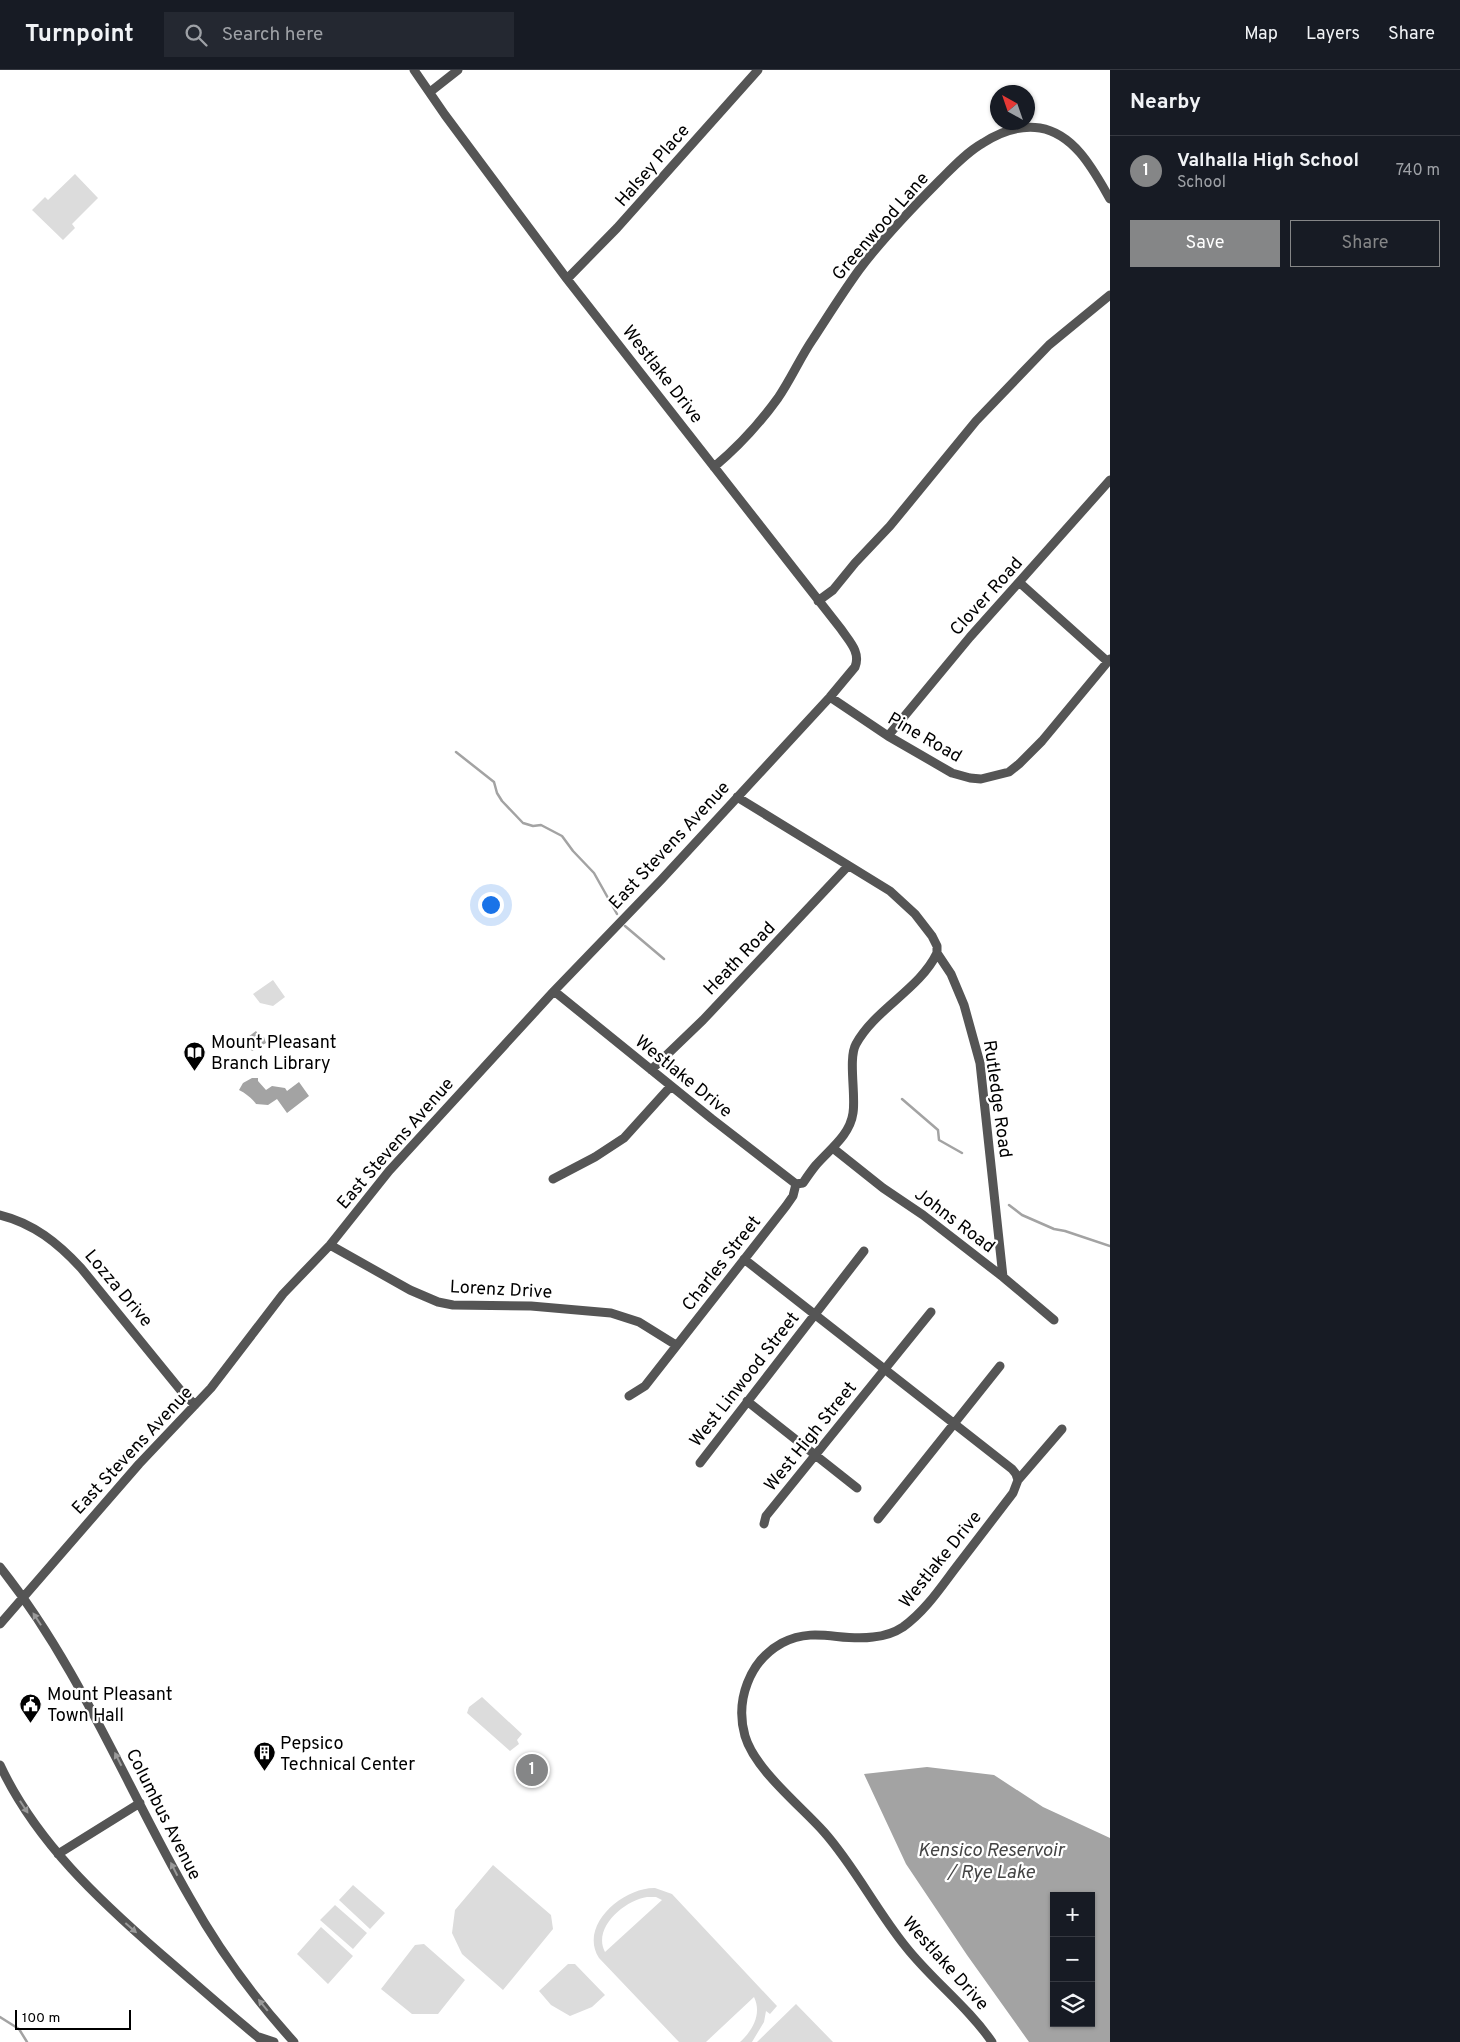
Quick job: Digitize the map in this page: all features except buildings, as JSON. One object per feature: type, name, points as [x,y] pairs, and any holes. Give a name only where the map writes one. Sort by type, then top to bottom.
[{"type":"street","name":"Westlake Drive","points":[[414,70],[568,279],[854,648],[857,657],[855,667],[830,697]]},
{"type":"street","points":[[430,92],[458,70]]},
{"type":"street","name":"Halsey Place","points":[[568,279],[618,228],[758,70]]},
{"type":"street","name":"Greenwood Lane","points":[[714,467],[730,453],[778,398],[811,341],[859,270],[913,206],[982,143],[1017,128],[1041,128],[1056,134],[1073,146],[1090,167],[1110,198]]},
{"type":"street","points":[[818,601],[833,590],[855,563],[890,526],[976,421],[1049,344],[1110,295]]},
{"type":"street","name":"Clover Road","points":[[888,736],[970,637],[1110,480]]},
{"type":"street","points":[[1020,583],[1109,661]]},
{"type":"street","name":"Pine Road","points":[[830,697],[888,736],[952,773],[970,778],[993,777],[1009,772],[1042,741],[1109,661]]},
{"type":"street","name":"East Stevens Avenue","points":[[0,1624],[133,1471],[229,1366],[283,1294],[330,1245],[389,1171],[554,990],[660,880],[830,697]]},
{"type":"street","name":"Rutledge Road","points":[[737,797],[890,891],[906,905],[932,936],[937,946],[937,954],[951,974],[964,1005],[980,1062],[1003,1276]]},
{"type":"street","name":"Heath Road","points":[[651,1070],[703,1020],[848,866]]},
{"type":"street","name":"Charles Street","points":[[629,1396],[645,1386],[786,1206],[793,1196],[796,1184],[802,1183],[834,1148],[853,1114],[854,1046],[864,1032],[910,987],[937,954]]},
{"type":"street","name":"Westlake Drive","points":[[554,990],[651,1070],[796,1184]]},
{"type":"street","points":[[553,1179],[595,1157],[624,1138],[671,1086]]},
{"type":"street","name":"Johns Road","points":[[834,1148],[883,1188],[923,1215],[1003,1276],[1054,1320]]},
{"type":"street","name":"Lozza Drive","points":[[0,1215],[21,1221],[37,1229],[64,1250],[83,1270],[195,1405]]},
{"type":"street","name":"Lorenz Drive","points":[[330,1245],[410,1290],[438,1302],[453,1305],[531,1306],[611,1313],[639,1322],[676,1346]]},
{"type":"street","name":"West Linwood Street","points":[[700,1463],[864,1251]]},
{"type":"street","points":[[744,1259],[1012,1469],[1018,1480],[1062,1429]]},
{"type":"street","name":"West High Street","points":[[764,1524],[766,1516],[931,1312]]},
{"type":"street","points":[[878,1519],[1000,1366]]},
{"type":"street","points":[[747,1401],[857,1488]]},
{"type":"street","name":"Westlake Drive","points":[[992,2042],[980,2026],[915,1958],[834,1843],[771,1777],[754,1756],[745,1736],[742,1704],[748,1680],[754,1670],[771,1651],[785,1642],[802,1635],[812,1634],[858,1638],[882,1636],[892,1633],[911,1621],[929,1602],[1013,1493],[1018,1480]]},
{"type":"street","name":"Columbus Avenue","points":[[0,1568],[22,1597],[93,1710],[183,1885],[216,1941],[249,1988],[291,2041]]},
{"type":"street","points":[[0,1765],[24,1807],[58,1854],[102,1902],[264,2042]]},
{"type":"street","points":[[58,1854],[140,1802]]},
{"type":"street","points":[[256,2036],[274,2042]]},
{"type":"shaded area","points":[[75,174],[98,198],[72,224],[75,228],[63,240],[32,210],[45,197],[48,200]]},
{"type":"shaded area","points":[[273,980],[285,997],[273,1006],[260,1003],[253,994]]},
{"type":"shaded area","points":[[482,1697],[522,1734],[517,1740],[519,1744],[510,1751],[467,1713],[469,1707]]},
{"type":"shaded area","points":[[493,1865],[551,1915],[553,1929],[503,1990],[462,1954],[452,1933],[455,1910]]},
{"type":"shaded area","points":[[353,1885],[385,1913],[370,1929],[339,1900]]},
{"type":"shaded area","points":[[655,1888],[672,1894],[777,2006],[770,2014],[766,2011],[764,2022],[752,2042],[740,2042],[749,2032],[757,2016],[754,1997],[706,2042],[679,2042],[599,1958],[594,1945],[599,1921],[618,1901],[643,1889]],"holes":[[[656,1897],[662,1900],[605,1952],[602,1943],[603,1934],[613,1917],[629,1903],[638,1899]]]},
{"type":"shaded area","points":[[335,1905],[367,1933],[353,1949],[320,1920]]},
{"type":"shaded area","points":[[321,1927],[353,1956],[328,1984],[297,1954]]},
{"type":"shaded area","points":[[424,1944],[465,1980],[438,2014],[412,2014],[381,1989],[415,1945]]},
{"type":"shaded area","points":[[568,1964],[575,1964],[605,1995],[592,2007],[570,2016],[551,2005],[539,1991]]},
{"type":"shaded area","points":[[796,2004],[833,2042],[757,2042]]},
{"type":"water","points":[[256,1031],[260,1037],[264,1037],[266,1043],[252,1051],[248,1046],[252,1042],[248,1037]]},
{"type":"water","points":[[252,1078],[258,1078],[258,1081],[266,1090],[272,1086],[285,1088],[287,1091],[299,1082],[309,1096],[287,1113],[277,1099],[268,1105],[256,1104],[239,1090],[243,1083]]},
{"type":"water","name":"Kensico Reservoir / Rye Lake","points":[[927,1767],[994,1775],[1043,1807],[1110,1838],[1110,2042],[1029,2042],[967,1955],[906,1864],[864,1774]]},
{"type":"waterway","points":[[456,752],[494,782],[497,793],[502,801],[523,823],[533,826],[541,825],[562,836],[594,873],[617,914]]},
{"type":"waterway","points":[[625,926],[664,959]]},
{"type":"waterway","points":[[902,1099],[938,1130],[939,1140],[962,1153]]},
{"type":"waterway","points":[[1009,1205],[1022,1215],[1054,1229],[1110,1246]]},
{"type":"waterway","points":[[0,2017],[19,2029],[27,2042]]},
{"type":"place","name":"Mount Pleasant Branch Library","points":[[195,1071]]},
{"type":"place","name":"Mount Pleasant Town Hall","points":[[31,1723]]},
{"type":"place","name":"Valhalla High School","points":[[532,1770]]},
{"type":"place","name":"Pepsico Technical Center","points":[[264,1772]]}]
